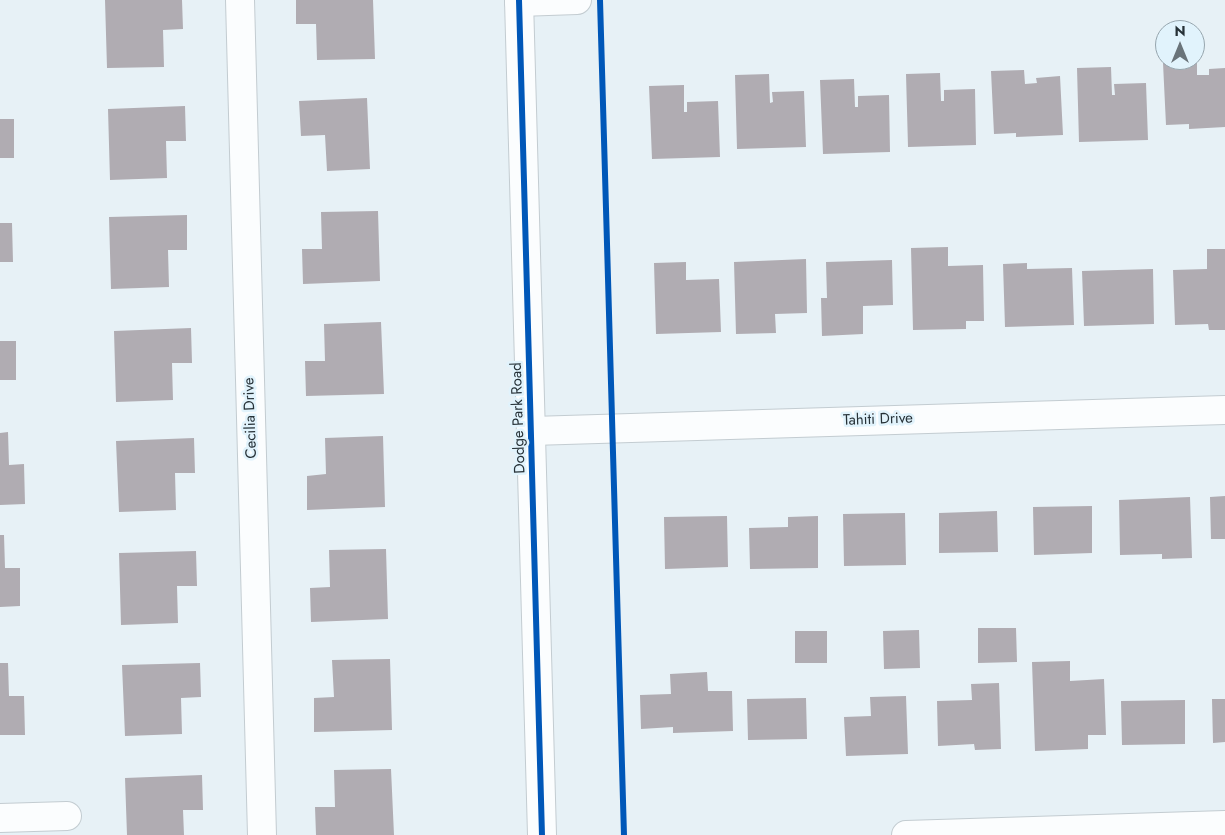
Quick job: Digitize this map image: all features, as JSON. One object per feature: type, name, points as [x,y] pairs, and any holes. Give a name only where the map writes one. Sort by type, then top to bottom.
[{"type":"street","name":"Cecilia Drive","points":[[240,0],[262,835]]},
{"type":"street","points":[[519,1],[577,0]]},
{"type":"street","name":"Dodge Park Road","points":[[519,1],[542,835]]},
{"type":"street","name":"Tahiti Drive","points":[[532,431],[1225,410]]},
{"type":"street","points":[[0,818],[67,816]]},
{"type":"street","points":[[906,835],[1225,826]]},
{"type":"building","points":[[105,0],[182,0],[183,29],[163,30],[164,67],[107,68]]},
{"type":"building","points":[[296,0],[373,0],[375,59],[317,60],[316,24],[296,24]]},
{"type":"building","points":[[1111,67],[1112,95],[1115,95],[1114,84],[1146,83],[1148,140],[1079,142],[1077,68]]},
{"type":"building","points":[[1225,68],[1225,127],[1189,129],[1189,124],[1166,125],[1163,70],[1197,70],[1197,75],[1209,75],[1209,69]]},
{"type":"building","points":[[1024,70],[1025,84],[1037,83],[1036,78],[1060,76],[1063,135],[1016,137],[1016,133],[994,134],[991,71]]},
{"type":"building","points":[[940,73],[941,101],[944,101],[944,90],[975,89],[976,145],[908,147],[906,74]]},
{"type":"building","points":[[769,74],[770,103],[773,102],[772,92],[804,91],[806,147],[737,149],[735,75]]},
{"type":"building","points":[[854,79],[855,107],[858,107],[858,96],[889,95],[890,152],[823,154],[820,80]]},
{"type":"building","points":[[684,85],[684,112],[687,112],[687,102],[718,101],[720,157],[652,159],[649,86]]},
{"type":"building","points":[[367,98],[370,169],[327,171],[325,135],[301,136],[299,101]]},
{"type":"building","points":[[185,106],[186,141],[166,141],[167,178],[110,180],[108,109]]},
{"type":"building","points":[[0,119],[14,119],[14,158],[0,158]]},
{"type":"building","points":[[378,211],[380,281],[303,284],[302,249],[322,249],[321,212]]},
{"type":"building","points":[[187,215],[187,250],[168,250],[169,287],[111,289],[109,217]]},
{"type":"building","points":[[0,223],[12,223],[13,262],[0,262]]},
{"type":"building","points":[[948,247],[948,266],[983,265],[984,321],[966,321],[966,329],[913,330],[911,248]]},
{"type":"building","points":[[1207,249],[1225,249],[1225,330],[1209,330],[1208,324],[1175,325],[1173,270],[1207,269]]},
{"type":"building","points":[[806,259],[807,313],[775,314],[776,333],[736,334],[734,262]]},
{"type":"building","points":[[892,260],[893,305],[863,306],[863,334],[822,336],[821,298],[827,298],[826,262]]},
{"type":"building","points":[[686,262],[686,280],[719,279],[721,332],[656,334],[654,263]]},
{"type":"building","points":[[1027,263],[1027,269],[1072,268],[1074,325],[1005,327],[1003,264]]},
{"type":"building","points":[[1153,269],[1154,324],[1084,326],[1082,271]]},
{"type":"building","points":[[381,322],[384,394],[306,396],[305,361],[325,361],[324,324]]},
{"type":"building","points":[[191,328],[192,363],[172,363],[173,400],[116,402],[114,331]]},
{"type":"building","points":[[0,341],[16,341],[16,380],[0,380]]},
{"type":"building","points":[[8,432],[9,465],[24,464],[25,504],[0,505],[0,433]]},
{"type":"building","points":[[383,436],[385,507],[307,510],[307,476],[326,474],[325,438]]},
{"type":"building","points":[[194,438],[195,473],[175,473],[176,510],[119,512],[116,441]]},
{"type":"building","points":[[1225,496],[1225,539],[1211,539],[1210,497]]},
{"type":"building","points":[[1190,497],[1192,558],[1162,559],[1162,554],[1120,555],[1119,500]]},
{"type":"building","points":[[1092,506],[1092,553],[1034,555],[1033,507]]},
{"type":"building","points":[[997,511],[998,552],[939,553],[939,513]]},
{"type":"building","points":[[905,513],[906,565],[844,566],[843,514]]},
{"type":"building","points":[[727,516],[728,567],[665,569],[664,517]]},
{"type":"building","points":[[818,516],[818,568],[750,569],[749,528],[788,527],[788,517]]},
{"type":"building","points":[[0,535],[4,535],[5,568],[20,568],[20,606],[0,607]]},
{"type":"building","points":[[386,549],[388,619],[311,622],[310,588],[330,587],[329,550]]},
{"type":"building","points":[[196,551],[197,586],[177,586],[178,623],[121,625],[119,553]]},
{"type":"building","points":[[978,628],[1016,628],[1017,662],[978,663]]},
{"type":"building","points":[[919,630],[920,668],[884,669],[883,631]]},
{"type":"building","points":[[795,631],[827,631],[827,663],[795,663]]},
{"type":"building","points":[[390,659],[392,730],[314,732],[314,698],[334,697],[332,660]]},
{"type":"building","points":[[1070,661],[1070,681],[1104,679],[1106,735],[1088,735],[1088,749],[1035,751],[1032,662]]},
{"type":"building","points":[[0,663],[8,663],[9,696],[24,696],[25,735],[0,735]]},
{"type":"building","points":[[200,663],[201,697],[181,698],[182,734],[125,736],[122,665]]},
{"type":"building","points":[[707,672],[708,691],[732,691],[733,731],[673,733],[673,727],[641,729],[640,695],[671,694],[670,674]]},
{"type":"building","points":[[999,683],[1001,749],[975,750],[974,744],[938,746],[937,701],[972,700],[971,684]]},
{"type":"building","points":[[906,696],[908,754],[846,756],[844,717],[871,716],[870,697]]},
{"type":"building","points":[[806,698],[807,739],[748,740],[747,699]]},
{"type":"building","points":[[1212,699],[1225,699],[1225,742],[1213,743]]},
{"type":"building","points":[[1185,700],[1185,744],[1122,745],[1121,701]]},
{"type":"building","points":[[391,769],[394,835],[316,835],[315,807],[335,807],[334,770]]},
{"type":"building","points":[[202,775],[203,810],[183,810],[184,835],[127,835],[125,778]]},
{"type":"cycle path","points":[[519,0],[542,835]]},
{"type":"cycle path","points":[[600,0],[624,835]]}]
